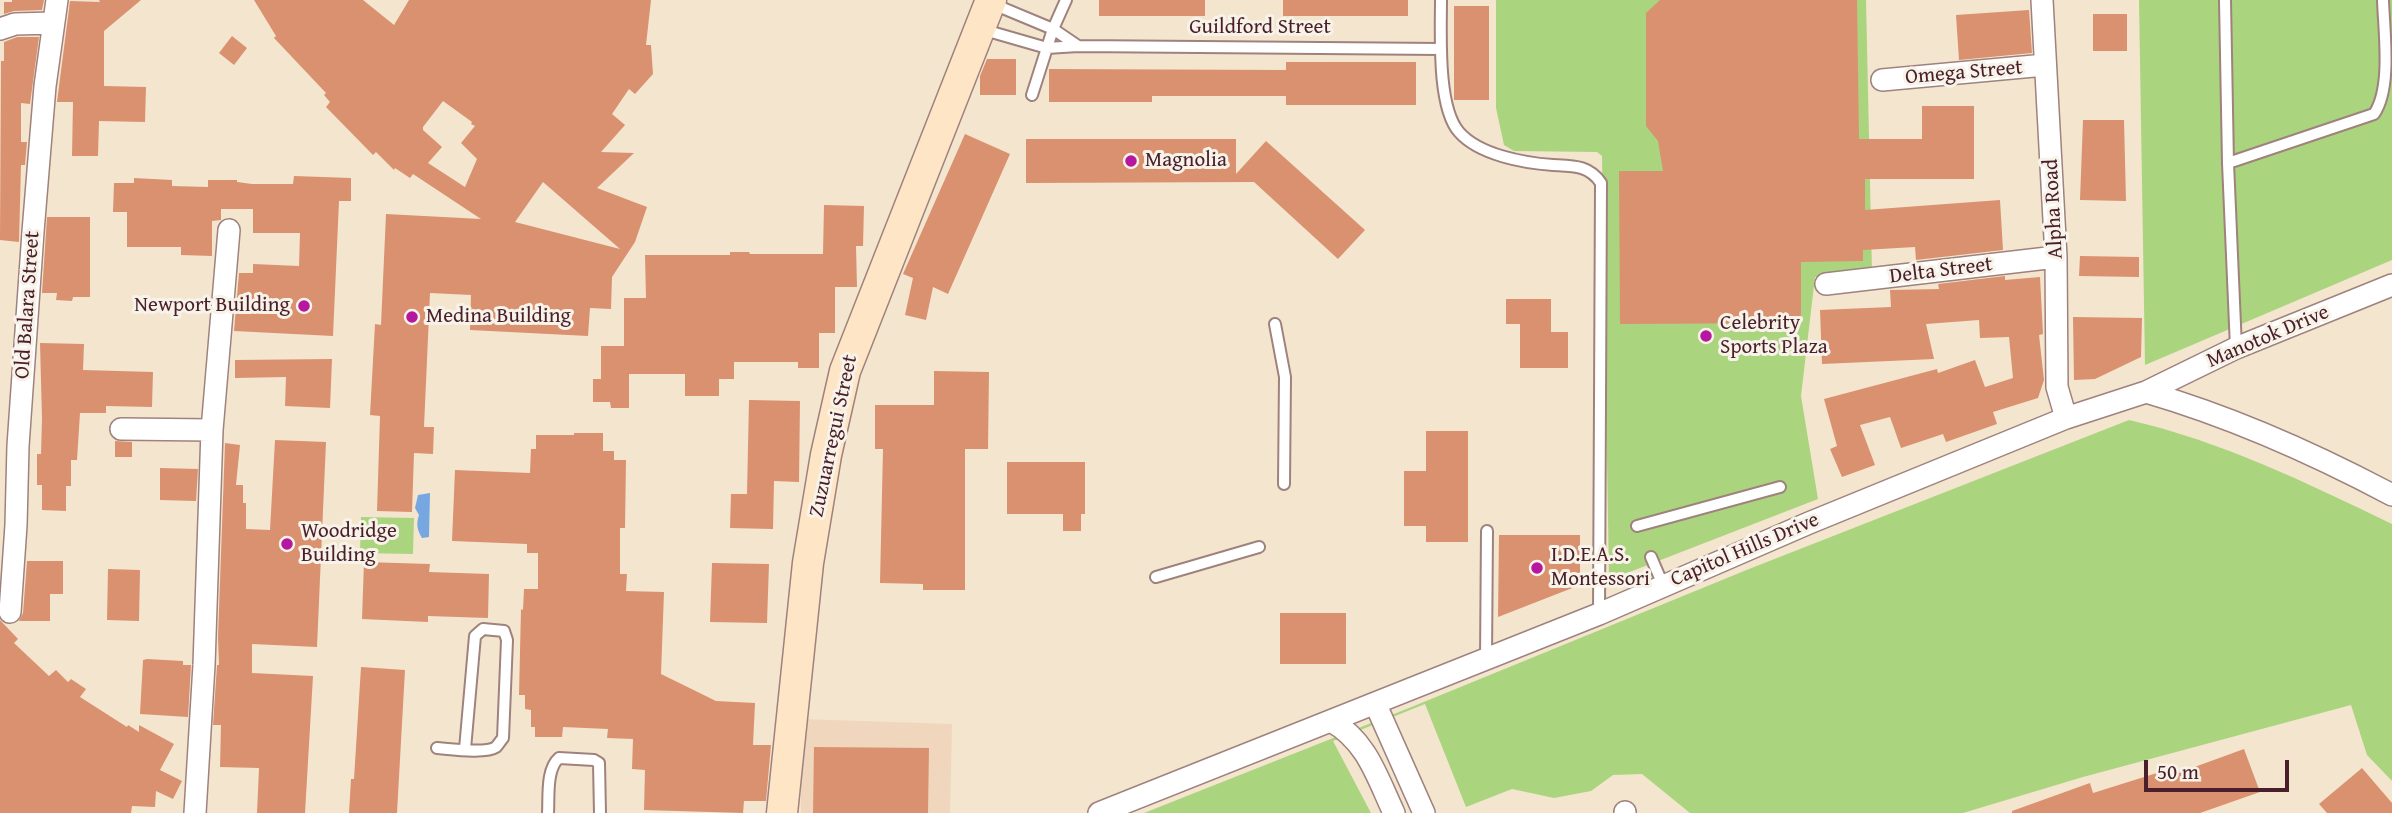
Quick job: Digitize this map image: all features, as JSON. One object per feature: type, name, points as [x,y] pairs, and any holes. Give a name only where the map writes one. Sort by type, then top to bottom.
[{"type":"street","name":"Old Balara Street","points":[[10,612],[32,245],[45,86],[57,0]]},
{"type":"street","name":"Alpha Road","points":[[2042,0],[2056,257],[2057,387],[2066,418]]},
{"type":"street","name":"Zuzuarregui Street","points":[[782,813],[808,563],[826,455],[845,371],[987,10]]},
{"type":"street","points":[[0,29],[15,24],[53,23]]},
{"type":"street","name":"Omega Street","points":[[1882,80],[2045,65]]},
{"type":"street","points":[[195,813],[204,665],[212,430],[229,230]]},
{"type":"street","name":"Delta Street","points":[[1826,284],[2056,257]]},
{"type":"street","name":"Manotok Drive","points":[[2146,392],[2236,348],[2392,285]]},
{"type":"street","points":[[2146,392],[2202,409],[2327,460],[2392,495]]},
{"type":"street","name":"Capitol Hills Drive","points":[[1099,813],[1599,614],[2066,418],[2146,392]]},
{"type":"street","points":[[121,429],[212,430]]},
{"type":"street","points":[[1375,703],[1424,813]]},
{"type":"street","points":[[1331,721],[1348,730],[1360,744],[1394,813]]},
{"type":"lane","points":[[1032,95],[1053,29],[1066,0]]},
{"type":"lane","points":[[1441,0],[1441,49],[1446,104],[1458,131],[1472,142],[1499,155],[1527,163],[1582,167],[1594,173],[1601,183],[1599,614]]},
{"type":"lane","points":[[2225,0],[2228,163],[2236,348]]},
{"type":"lane","points":[[2228,163],[2374,114],[2381,103],[2384,86],[2384,0]]},
{"type":"lane","points":[[987,10],[1053,29],[1078,46]]},
{"type":"lane","name":"Guildford Street","points":[[987,10],[1047,48],[1441,49]]},
{"type":"lane","points":[[1275,324],[1285,377],[1284,484]]},
{"type":"lane","points":[[1637,526],[1780,487]]},
{"type":"lane","points":[[1486,659],[1487,531]]},
{"type":"lane","points":[[1156,577],[1259,547]]},
{"type":"lane","points":[[1651,557],[1663,585]]},
{"type":"lane","points":[[437,748],[488,750],[496,747],[503,738],[507,640],[504,631],[483,629],[475,636],[465,749]]},
{"type":"lane","points":[[548,813],[551,772],[553,763],[559,758],[594,760],[599,763],[600,813]]},
{"type":"shaded area","points":[[800,719],[952,724],[950,813],[801,813]]},
{"type":"green space","name":"Celebrity Sports Plaza","points":[[1496,0],[1866,0],[1872,273],[1815,277],[1801,396],[1818,499],[1609,580],[1602,156],[1597,152],[1514,151],[1504,145],[1496,108]]},
{"type":"green space","points":[[2139,0],[2392,0],[2392,260],[2145,365]]},
{"type":"green space","points":[[2129,420],[2230,451],[2392,524],[2392,781],[2367,755],[2351,705],[2083,777],[1963,813],[1690,813],[1642,774],[1613,775],[1591,791],[1554,798],[1512,789],[1466,807],[1425,704],[1333,741],[1371,813],[1144,813],[1749,569]]},
{"type":"green space","points":[[361,517],[414,518],[413,554],[360,553]]},
{"type":"water","points":[[430,493],[429,537],[422,538],[418,527],[419,515],[415,508],[418,495]]},
{"type":"building","points":[[44,0],[42,10],[4,14],[4,2]]},
{"type":"building","points":[[99,0],[141,0],[104,31],[104,86],[146,87],[145,122],[99,121],[98,156],[72,156],[73,102],[57,102],[70,1],[100,2]]},
{"type":"building","points":[[254,0],[363,0],[394,25],[409,0],[651,0],[646,45],[651,45],[653,74],[635,94],[629,89],[612,114],[625,125],[601,152],[634,153],[597,188],[647,207],[635,242],[612,277],[611,309],[590,308],[588,336],[470,330],[471,295],[430,293],[424,427],[434,427],[433,454],[414,453],[412,512],[377,511],[380,416],[370,415],[375,324],[381,325],[386,214],[481,219],[413,174],[410,178],[395,168],[394,170],[376,152],[373,155],[326,107],[330,102],[324,95],[326,93],[274,38],[276,36]],"holes":[[[443,101],[475,126],[461,143],[477,159],[465,187],[428,163],[442,147],[423,127]],[[543,182],[620,249],[515,222]]]},
{"type":"building","points":[[1099,0],[1205,0],[1205,16],[1099,16]]},
{"type":"building","points":[[1283,0],[1408,0],[1408,16],[1283,16]]},
{"type":"building","points":[[1660,0],[1857,0],[1859,139],[1922,139],[1922,106],[1974,106],[1974,179],[1865,179],[1865,210],[2000,200],[2003,250],[1916,260],[1915,247],[1863,250],[1863,261],[1801,262],[1801,323],[1620,324],[1619,171],[1663,171],[1658,141],[1646,126],[1646,13]]},
{"type":"building","points":[[1454,6],[1489,6],[1489,100],[1454,100]]},
{"type":"building","points":[[2029,10],[2032,53],[1959,60],[1956,15]]},
{"type":"building","points":[[2093,14],[2127,14],[2127,51],[2093,51]]},
{"type":"building","points":[[232,36],[247,48],[234,65],[219,53]]},
{"type":"building","points":[[17,37],[39,37],[30,104],[21,103],[21,142],[27,142],[25,165],[21,165],[19,242],[0,240],[1,61],[4,61],[4,42]]},
{"type":"building","points":[[987,59],[1016,59],[1016,95],[980,95],[980,76]]},
{"type":"building","points":[[1286,62],[1416,62],[1416,105],[1286,105],[1286,96],[1152,96],[1152,102],[1049,102],[1049,69],[1286,70]]},
{"type":"building","points":[[2083,120],[2124,120],[2126,201],[2080,200]]},
{"type":"building","points":[[965,134],[1010,154],[948,294],[933,287],[926,320],[905,315],[913,278],[903,274]]},
{"type":"building","name":"Magnolia","points":[[1026,139],[1236,139],[1236,174],[1266,141],[1365,230],[1338,259],[1254,182],[1026,183]]},
{"type":"building","points":[[294,176],[351,178],[351,201],[339,201],[333,336],[234,331],[239,273],[253,273],[253,264],[299,266],[300,233],[253,233],[253,209],[221,209],[221,220],[212,221],[212,256],[181,255],[181,247],[127,247],[127,212],[113,212],[114,183],[134,183],[134,178],[172,180],[172,186],[208,187],[208,180],[293,184]]},
{"type":"building","points":[[824,205],[864,206],[863,246],[856,246],[857,287],[835,287],[835,333],[819,333],[819,368],[798,368],[798,362],[734,362],[734,379],[719,379],[719,396],[685,396],[685,374],[629,374],[629,408],[611,408],[610,402],[593,402],[593,379],[601,379],[601,346],[624,346],[624,298],[646,298],[645,255],[730,255],[730,252],[823,254]]},
{"type":"building","points":[[47,217],[90,217],[90,297],[73,297],[72,301],[56,300],[57,293],[42,293]]},
{"type":"building","points":[[2080,256],[2139,257],[2139,277],[2079,276]]},
{"type":"building","points":[[2005,276],[2005,280],[2040,277],[2043,334],[2039,335],[2044,380],[2038,398],[1993,412],[1997,424],[1946,442],[1943,434],[1901,448],[1890,417],[1860,425],[1875,465],[1842,477],[1830,449],[1837,446],[1824,399],[1937,369],[1938,373],[1975,360],[1985,387],[2013,378],[2009,337],[1980,338],[1979,320],[1926,324],[1934,359],[1822,364],[1820,310],[1891,307],[1890,290],[1939,289],[1938,284]]},
{"type":"building","points":[[1506,299],[1551,299],[1551,332],[1568,332],[1568,368],[1520,368],[1520,324],[1506,324]]},
{"type":"building","points":[[2073,317],[2142,318],[2141,357],[2095,379],[2074,380]]},
{"type":"building","points":[[40,343],[84,344],[83,370],[153,372],[152,407],[106,406],[106,413],[80,413],[77,460],[71,460],[71,486],[66,486],[66,511],[42,510],[42,485],[37,485],[37,454],[41,454],[42,419]]},
{"type":"building","points":[[332,359],[330,408],[285,406],[286,377],[235,378],[235,360]]},
{"type":"building","points":[[934,371],[989,372],[988,449],[965,449],[965,590],[923,590],[923,584],[880,583],[883,449],[875,449],[875,405],[934,405]]},
{"type":"building","points":[[749,400],[800,401],[799,482],[774,481],[773,529],[730,528],[731,494],[747,494]]},
{"type":"building","points":[[1426,431],[1468,431],[1468,542],[1426,542],[1426,526],[1404,526],[1404,471],[1426,471]]},
{"type":"building","points":[[603,433],[603,451],[614,451],[614,460],[626,460],[625,528],[620,528],[620,574],[627,574],[626,591],[664,592],[661,674],[716,701],[755,703],[753,745],[771,745],[766,801],[744,801],[743,813],[644,810],[645,770],[632,769],[633,739],[607,738],[608,729],[563,727],[562,737],[535,737],[535,727],[531,727],[531,710],[525,709],[525,695],[519,695],[521,609],[523,610],[524,589],[538,589],[538,553],[527,553],[527,544],[452,541],[455,470],[530,473],[531,449],[536,449],[536,435]]},
{"type":"building","points":[[275,440],[326,442],[317,647],[252,644],[252,673],[313,676],[305,813],[257,813],[259,768],[220,767],[221,725],[213,725],[219,665],[225,443],[240,445],[236,485],[243,485],[246,529],[270,530]]},
{"type":"building","points":[[115,441],[132,442],[132,457],[115,457]]},
{"type":"building","points":[[1007,462],[1085,462],[1085,514],[1081,514],[1081,531],[1063,531],[1063,514],[1007,514]]},
{"type":"building","points":[[160,468],[198,469],[196,501],[160,500]]},
{"type":"building","points":[[1499,535],[1580,535],[1580,585],[1498,617]]},
{"type":"building","points":[[27,561],[63,561],[63,594],[50,594],[50,621],[19,621],[23,613]]},
{"type":"building","points":[[364,562],[430,564],[429,572],[489,574],[488,618],[428,616],[428,622],[362,619]]},
{"type":"building","points":[[712,563],[769,564],[767,623],[710,622]]},
{"type":"building","points":[[108,569],[140,570],[139,621],[107,620]]},
{"type":"building","points":[[1280,613],[1346,613],[1346,664],[1280,664]]},
{"type":"building","points":[[0,620],[18,639],[14,643],[49,676],[56,670],[68,682],[71,679],[86,689],[80,697],[127,727],[128,725],[139,732],[139,725],[174,744],[160,770],[182,781],[173,799],[156,791],[155,807],[132,806],[131,813],[0,813]]},
{"type":"building","points":[[143,660],[183,661],[183,665],[191,665],[188,717],[140,714]]},
{"type":"building","points":[[361,667],[405,670],[397,813],[349,813],[351,779],[354,779]]},
{"type":"building","points":[[814,747],[929,748],[928,813],[813,813]]},
{"type":"building","points":[[2244,749],[2260,792],[2200,813],[2012,813],[2090,783],[2093,793],[2176,767],[2178,773]]},
{"type":"building","points":[[2362,768],[2392,803],[2392,813],[2327,813],[2319,804]]},
{"type":"place","name":"Magnolia","points":[[1131,161]]},
{"type":"place","name":"Newport Building","points":[[304,306]]},
{"type":"place","name":"Medina Building","points":[[412,317]]},
{"type":"place","name":"Celebrity Sports Plaza","points":[[1706,336]]},
{"type":"place","name":"Woodridge Building","points":[[287,544]]},
{"type":"place","name":"I.D.E.A.S. Montessori","points":[[1537,568]]}]
